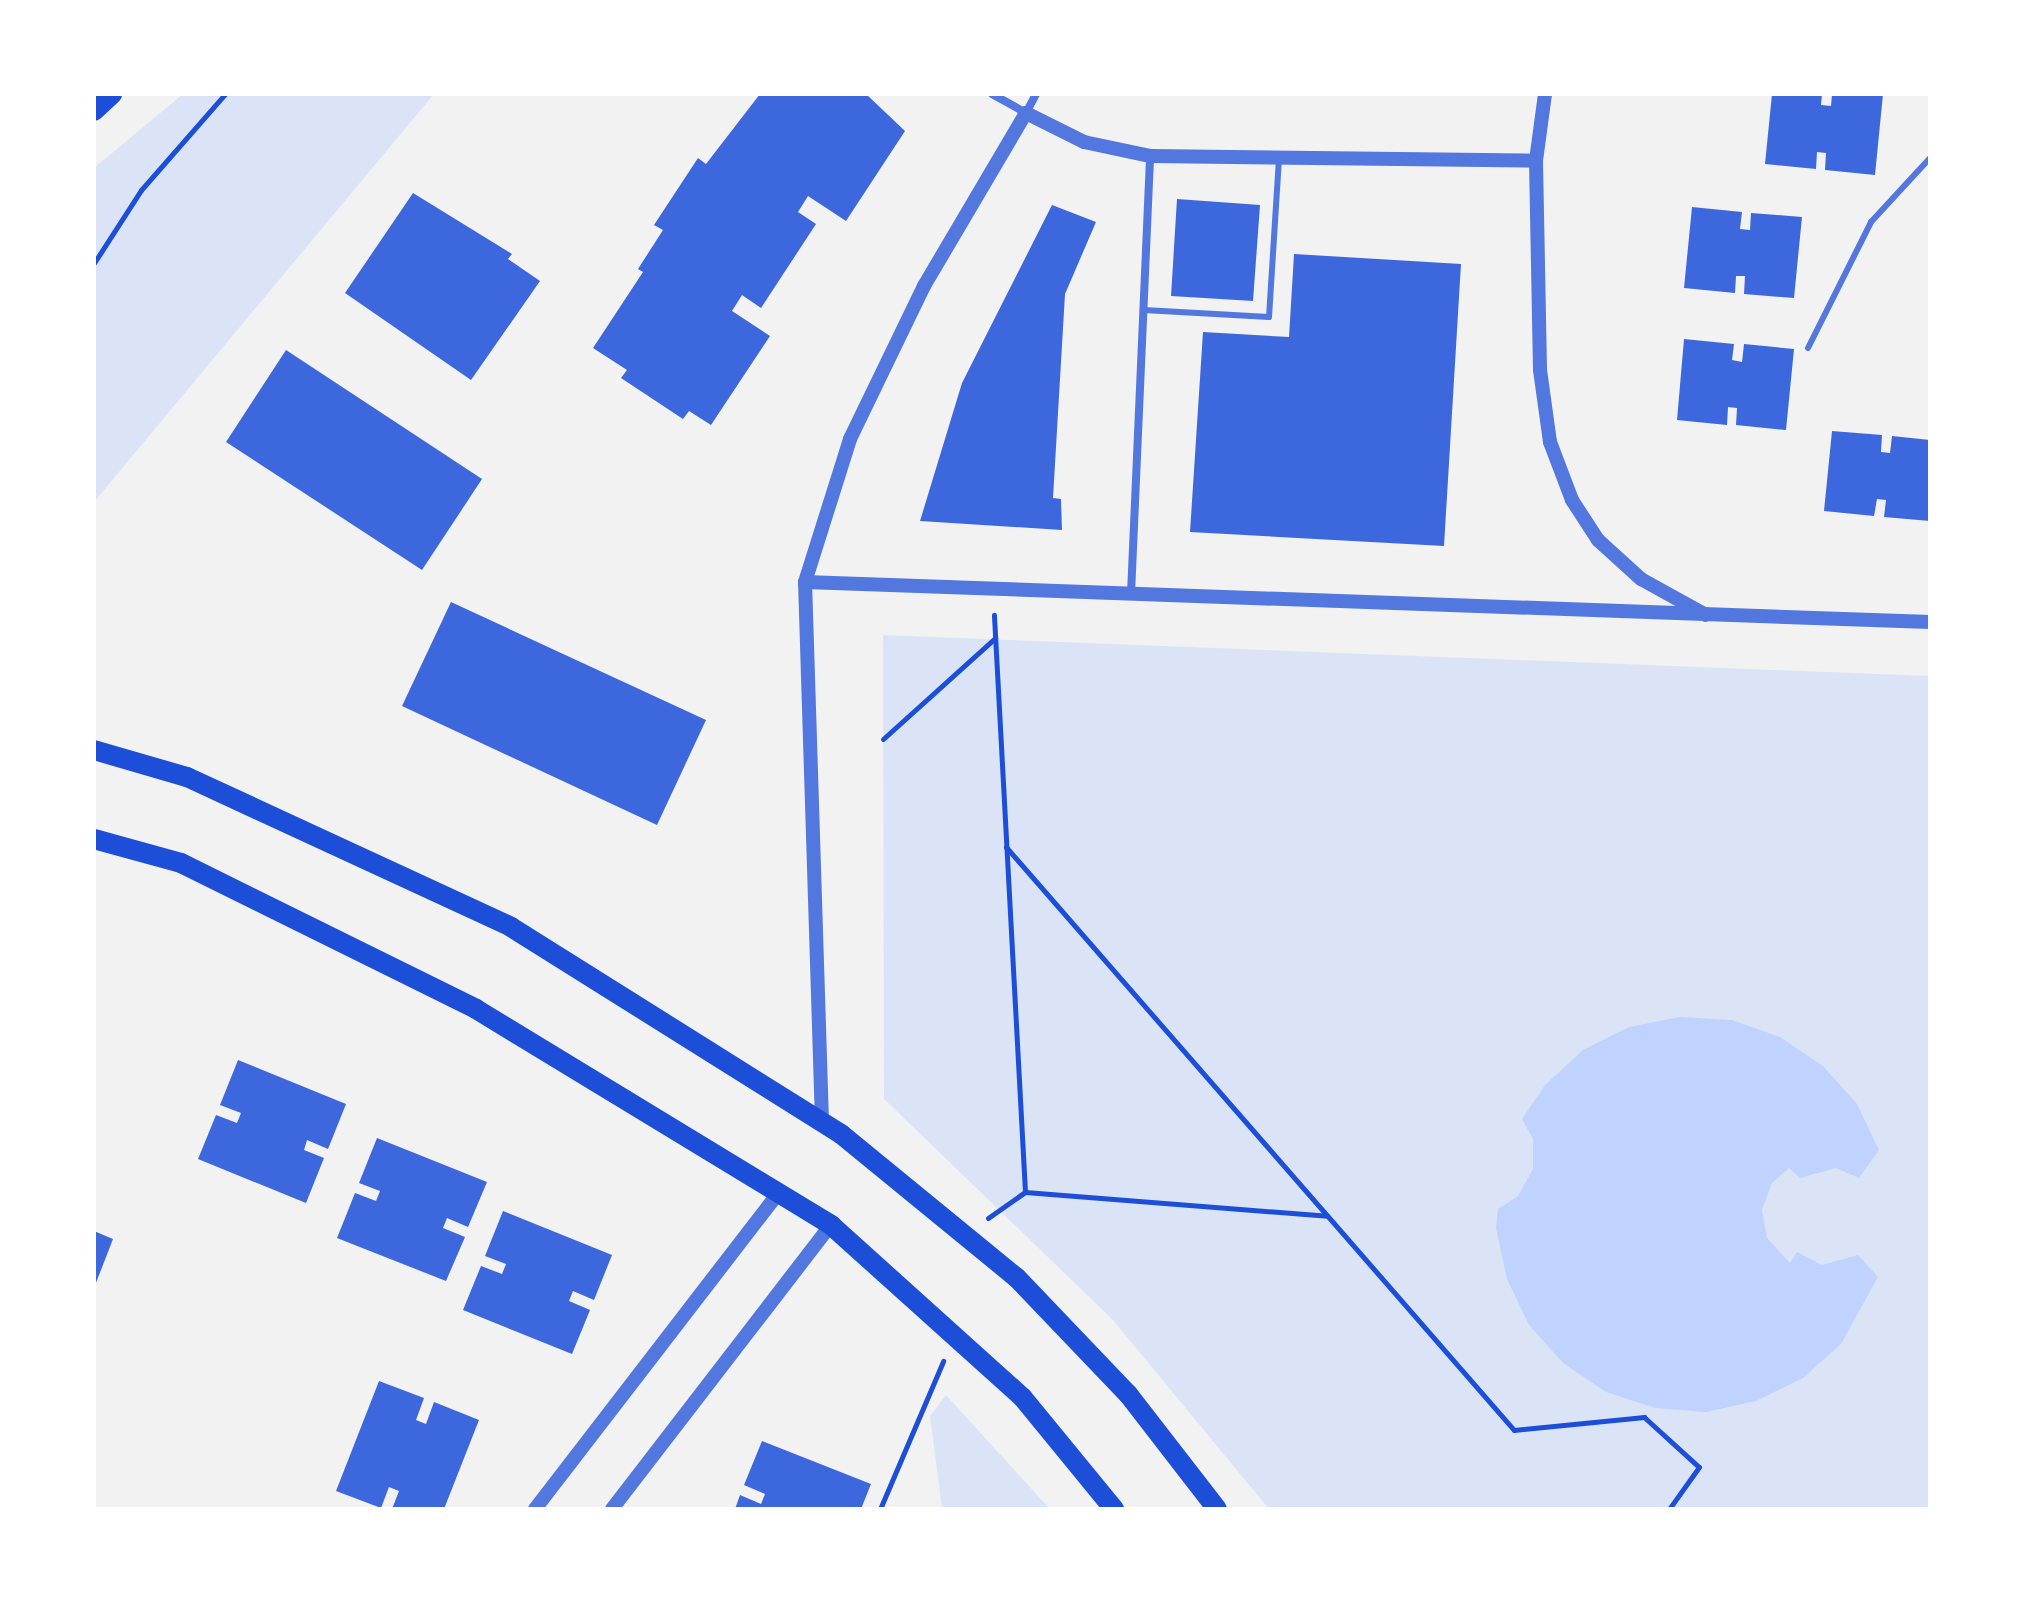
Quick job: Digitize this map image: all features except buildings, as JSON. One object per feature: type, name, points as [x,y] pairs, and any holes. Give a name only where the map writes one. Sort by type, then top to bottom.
[{"type":"main road","points":[[94,111],[112,94]]},
{"type":"main road","points":[[94,750],[187,777],[511,927],[822,1122],[968,1232],[1128,1394],[1217,1509]]},
{"type":"main road","points":[[94,839],[181,863],[476,1009],[831,1225],[956,1331],[1023,1398],[1114,1509]]},
{"type":"street","points":[[992,94],[1084,142],[1150,156],[1536,161]]},
{"type":"street","points":[[822,1122],[805,582],[850,439],[924,286],[1036,94]]},
{"type":"street","points":[[1545,94],[1536,161],[1540,370],[1561,476],[1583,520],[1616,559],[1714,619]]},
{"type":"street","points":[[1131,595],[1150,156]]},
{"type":"street","points":[[805,582],[1714,619],[1930,622]]},
{"type":"street","points":[[535,1509],[778,1193]]},
{"type":"street","points":[[612,1509],[831,1225]]},
{"type":"lane","points":[[1144,310],[1269,317],[1279,158]]},
{"type":"lane","points":[[1808,348],[1871,222],[1930,158]]},
{"type":"path","points":[[94,263],[141,190],[225,94]]},
{"type":"path","points":[[993,590],[1025,1192]]},
{"type":"path","points":[[883,739],[995,638]]},
{"type":"path","points":[[1006,847],[1514,1430],[1644,1417],[1699,1467],[1669,1509]]},
{"type":"path","points":[[968,1232],[1025,1192],[1328,1216]]},
{"type":"path","points":[[880,1509],[956,1331]]},
{"type":"shaded area","points":[[183,94],[434,94],[94,502],[94,168]]},
{"type":"shaded area","points":[[883,635],[1930,676],[1930,1509],[1269,1509],[1112,1319],[884,1099]]},
{"type":"shaded area","points":[[946,1395],[1050,1509],[942,1509],[930,1416]]},
{"type":"water","points":[[1680,1017],[1732,1020],[1780,1037],[1823,1066],[1857,1104],[1879,1150],[1859,1178],[1836,1168],[1800,1178],[1789,1168],[1772,1183],[1762,1210],[1767,1238],[1790,1263],[1797,1252],[1822,1265],[1858,1255],[1878,1277],[1841,1344],[1803,1378],[1756,1401],[1706,1412],[1655,1408],[1606,1392],[1563,1363],[1529,1325],[1507,1279],[1496,1228],[1498,1209],[1518,1196],[1533,1169],[1533,1139],[1522,1119],[1545,1085],[1583,1050],[1629,1027]]}]
